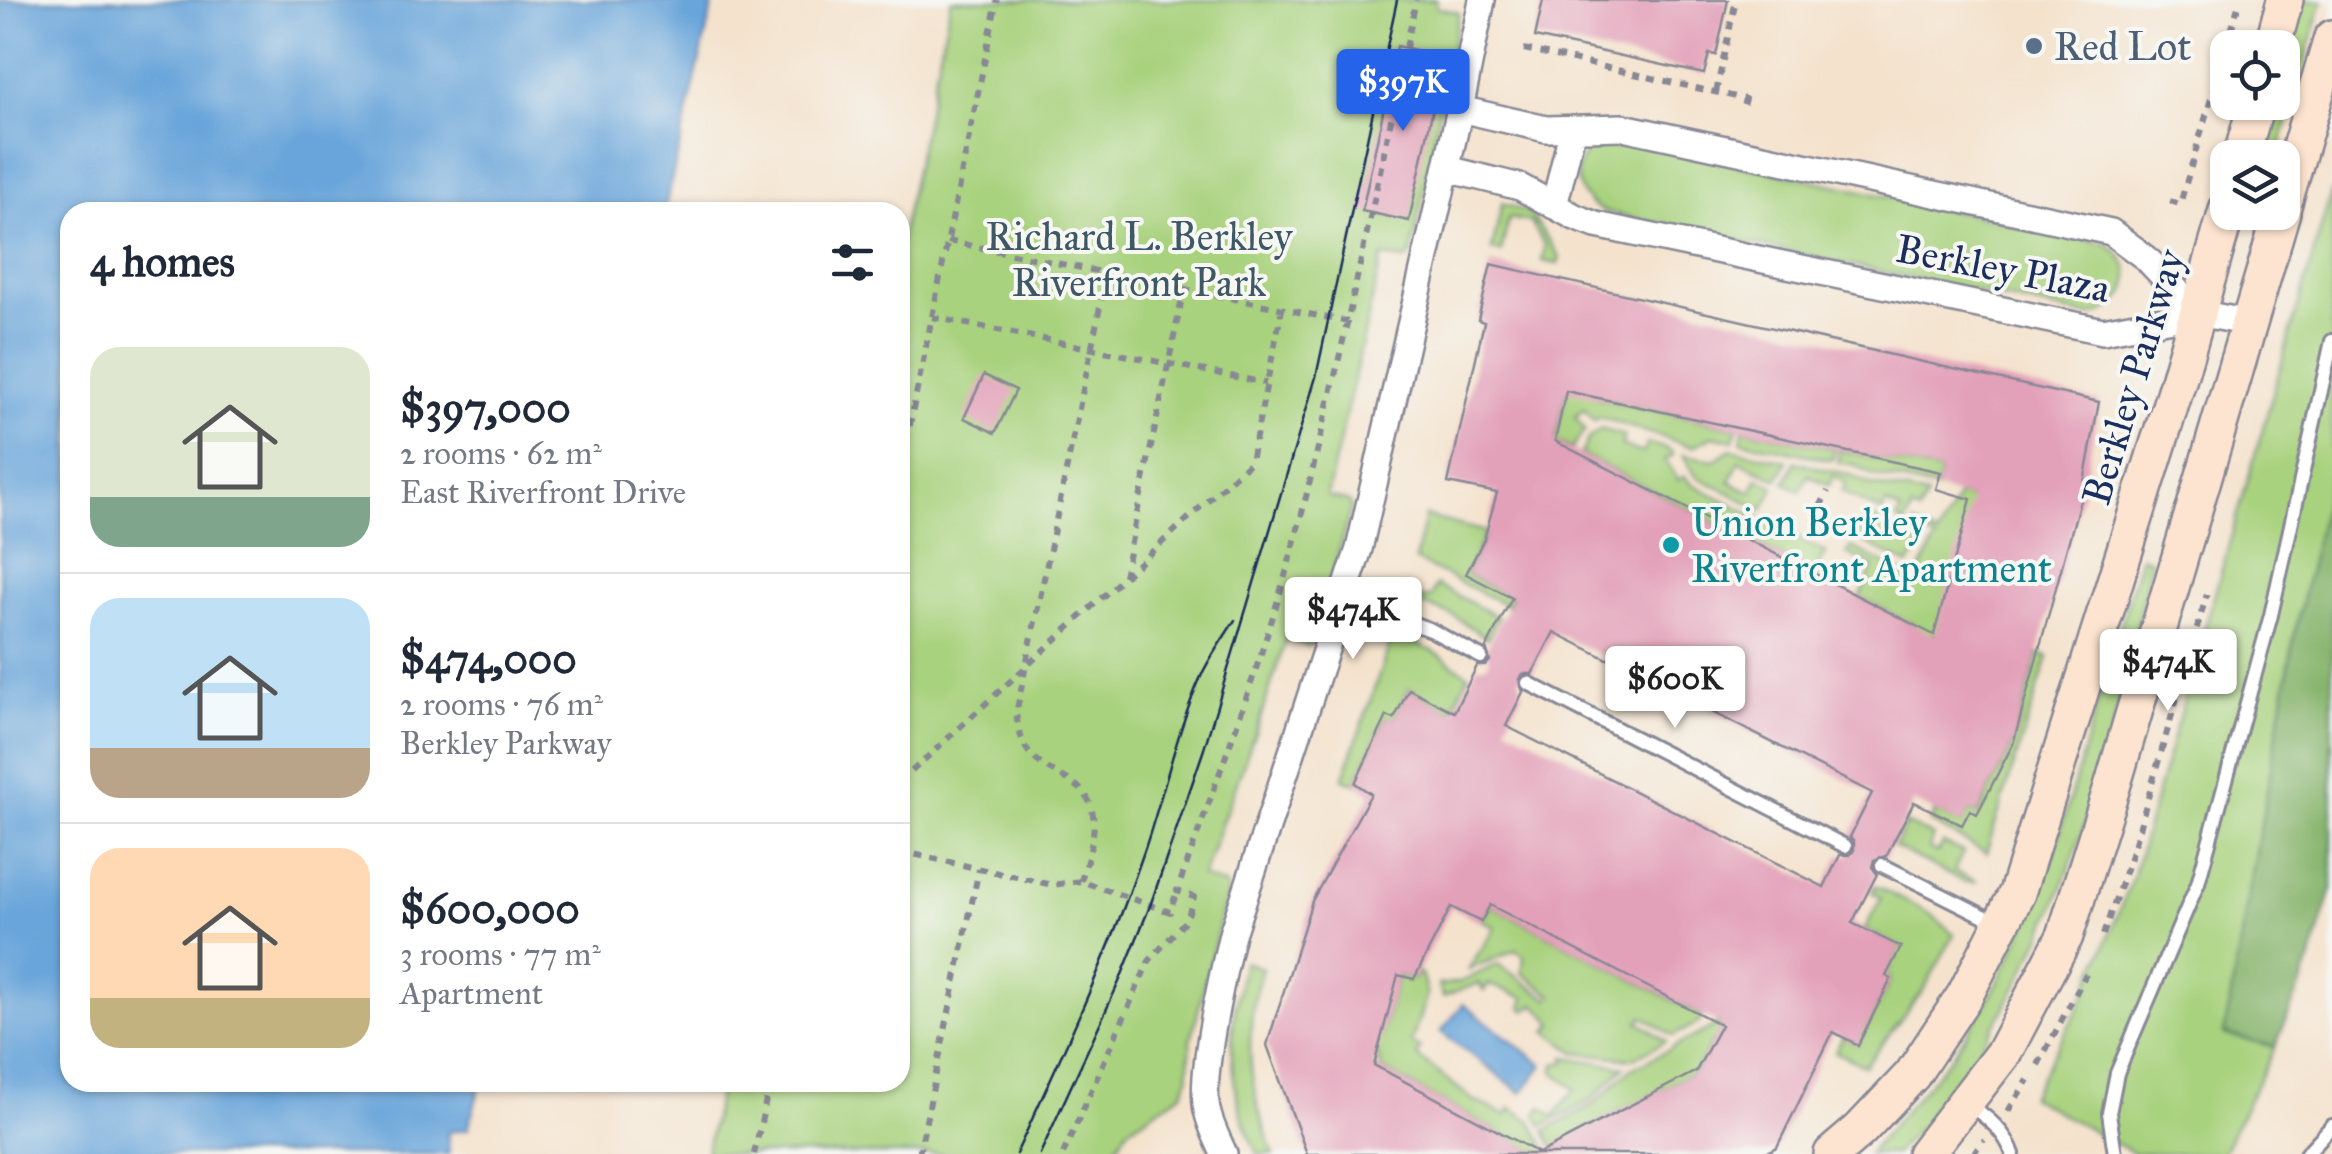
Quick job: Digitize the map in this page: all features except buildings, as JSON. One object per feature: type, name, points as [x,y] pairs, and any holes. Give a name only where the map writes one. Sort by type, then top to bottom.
[{"type":"main road","points":[[2277,30],[2285,0]]},
{"type":"main road","points":[[2300,149],[2332,38]]},
{"type":"main road","name":"Berkley Parkway","points":[[1832,1154],[1912,1074],[1965,996],[2017,894],[2221,230]]},
{"type":"main road","points":[[1925,1154],[2004,1052],[2065,936],[2277,230]]},
{"type":"street","points":[[1224,1154],[1206,1107],[1223,973],[1232,934],[1359,549],[1482,0]]},
{"type":"street","name":"Berkley Plaza","points":[[1460,109],[1546,128],[1623,127],[2111,232],[2146,258],[2198,313]]},
{"type":"street","points":[[1554,206],[1573,128]]},
{"type":"street","name":"Berkley Plaza","points":[[1447,169],[1520,187],[1596,224],[2103,330],[2198,313]]},
{"type":"street","points":[[2198,313],[2250,323]]},
{"type":"lane","points":[[2115,1154],[2109,1113],[2117,1074],[2198,883],[2271,615],[2332,341]]},
{"type":"lane","points":[[1344,599],[1431,630],[1481,658]]},
{"type":"lane","points":[[1528,683],[1845,846]]},
{"type":"lane","points":[[1882,865],[2001,924]]},
{"type":"lane","points":[[1966,1102],[1996,1126],[2014,1154]]},
{"type":"lane","points":[[2306,1154],[2332,1126]]},
{"type":"path","points":[[910,425],[997,0]]},
{"type":"path","points":[[910,853],[1052,885],[1081,881],[1170,912],[1280,590],[1348,322],[1416,0]]},
{"type":"path","points":[[1716,92],[1736,0]]},
{"type":"path","points":[[2170,201],[2180,204],[2240,0]]},
{"type":"path","points":[[1524,49],[1745,99],[1742,109]]},
{"type":"path","points":[[948,241],[1348,322]]},
{"type":"path","points":[[1081,881],[1093,837],[1092,810],[1084,792],[1071,779],[1032,757],[1020,739],[1016,714],[1107,273]]},
{"type":"path","points":[[1124,577],[1184,288]]},
{"type":"path","points":[[910,773],[1250,461],[1282,308]]},
{"type":"path","points":[[932,318],[1266,384]]},
{"type":"path","points":[[1812,521],[1828,491]]},
{"type":"path","points":[[919,1154],[979,869]]},
{"type":"path","points":[[1063,1154],[1149,961],[1187,919],[1194,897],[1177,892]]},
{"type":"path","points":[[1187,919],[1200,923]]},
{"type":"path","points":[[754,1154],[768,1092]]},
{"type":"green space","name":"Richard L. Berkley Riverfront Park","points":[[951,0],[1437,0],[1436,7],[1459,13],[1411,256],[1405,260],[1382,257],[1327,496],[1349,502],[1351,508],[1313,642],[1308,646],[1286,639],[1202,877],[1226,886],[1227,892],[1191,1040],[1188,1080],[1182,1093],[1129,1128],[1111,1154],[706,1154],[719,1092],[910,1092],[908,202]]},
{"type":"green space","points":[[2302,0],[2323,0],[2300,78],[2300,30],[2294,30]]},
{"type":"green space","points":[[2267,120],[2288,120],[2282,140],[2262,140]]},
{"type":"green space","points":[[1616,138],[2107,244],[2126,265],[2127,288],[2113,307],[2087,316],[1605,212],[1582,193],[1577,170],[1589,149]]},
{"type":"green space","points":[[2332,190],[2332,468],[2294,637],[2225,1033],[2275,1047],[2222,1154],[2135,1154],[2030,1097],[2083,1000],[2132,879]]},
{"type":"green space","points":[[1502,203],[1530,213],[1560,257],[1558,264],[1542,261],[1545,246],[1531,222],[1509,218],[1501,252],[1492,250]]},
{"type":"green space","points":[[1568,383],[1599,398],[1737,428],[1734,440],[1712,436],[1693,447],[1599,417],[1594,421],[1584,409],[1575,417],[1585,430],[1572,449],[1555,441]]},
{"type":"green space","points":[[1601,429],[1624,436],[1621,446],[1643,453],[1647,443],[1670,450],[1673,455],[1665,460],[1678,480],[1685,476],[1689,482],[1825,552],[1815,574],[1581,454],[1588,439]]},
{"type":"green space","points":[[1743,429],[1835,449],[1832,460],[1741,441]]},
{"type":"green space","points":[[1731,449],[1787,461],[1778,479],[1739,461],[1730,482],[1751,492],[1758,478],[1774,487],[1763,510],[1696,476],[1683,455],[1714,460]]},
{"type":"green space","points":[[1839,450],[1941,472],[1936,489],[1873,475],[1855,465],[1838,462]]},
{"type":"green space","points":[[1795,462],[1847,474],[1871,485],[1927,496],[1919,513],[1912,510],[1905,524],[1897,520],[1901,511],[1886,504],[1882,512],[1842,492],[1846,483],[1834,476],[1829,485],[1808,475],[1800,491],[1785,483]]},
{"type":"green space","points":[[2332,468],[2332,888],[2311,960],[2275,1047],[2224,1034],[2294,637]]},
{"type":"green space","points":[[1959,495],[1976,500],[1944,628],[1925,639],[1912,624],[1860,597],[1874,567],[1847,553],[1851,547],[1915,580],[1936,540],[1912,528],[1914,524],[1938,536]]},
{"type":"green space","points":[[1866,515],[1921,543],[1909,565],[1854,537]]},
{"type":"green space","points":[[1425,516],[1486,532],[1466,574],[1511,598],[1508,606],[1415,560]]},
{"type":"green space","points":[[2141,556],[2151,560],[2115,721],[2066,877],[2034,951],[1996,1023],[1950,1090],[1895,1154],[1868,1154],[1953,1055],[1995,988],[2018,941],[2053,856]]},
{"type":"green space","points":[[1437,585],[1498,617],[1487,638],[1452,615],[1406,599],[1407,591],[1424,599],[1431,597]]},
{"type":"green space","points":[[1393,635],[1433,651],[1469,675],[1451,711],[1409,689],[1394,719],[1386,717],[1355,783],[1343,779]]},
{"type":"green space","points":[[2038,654],[2048,657],[1986,853],[1930,822],[1935,812],[1962,824],[1969,810],[1978,814],[2013,744]]},
{"type":"green space","points":[[1906,824],[1933,837],[1929,849],[1938,853],[1943,843],[1963,852],[1954,871],[1977,882],[1965,882],[1894,847]]},
{"type":"green space","points":[[1875,886],[1931,914],[1954,934],[1924,989],[1865,1066],[1835,1052],[1843,1037],[1858,1044],[1891,979],[1886,976],[1900,947],[1865,929],[1881,898],[1872,892]]},
{"type":"green space","points":[[1490,905],[1701,1015],[1700,1022],[1673,1036],[1643,1016],[1639,1022],[1666,1041],[1632,1059],[1575,1052],[1547,1031],[1554,1024],[1535,1004],[1526,1011],[1522,1008],[1525,998],[1488,984],[1484,991],[1479,983],[1443,997],[1438,985],[1461,982],[1498,964],[1549,999],[1552,995],[1522,973],[1524,956],[1516,950],[1469,969],[1495,927],[1482,920]]},
{"type":"green space","points":[[1244,962],[1262,968],[1252,1016],[1251,1063],[1258,1108],[1274,1154],[1257,1154],[1234,1082],[1232,1036]]},
{"type":"green space","points":[[1418,973],[1427,995],[1411,1043],[1420,1048],[1417,1056],[1473,1100],[1506,1115],[1511,1108],[1531,1121],[1549,1154],[1540,1154],[1382,1069],[1373,1042],[1381,1037],[1398,975],[1414,979]]},
{"type":"green space","points":[[1722,1022],[1724,1032],[1711,1043],[1696,1071],[1562,1142],[1556,1151],[1545,1131],[1592,1105],[1630,1070]]},
{"type":"green space","points":[[1565,1057],[1624,1067],[1590,1101],[1542,1126],[1536,1115],[1542,1107],[1554,1116],[1575,1089],[1554,1072],[1555,1064],[1566,1062]]},
{"type":"water","points":[[0,0],[714,0],[666,202],[60,202],[60,1092],[478,1092],[468,1129],[448,1132],[449,1154],[0,1154]]},
{"type":"water","points":[[1463,1004],[1543,1065],[1522,1093],[1441,1032]]},
{"type":"tram line","points":[[1040,1154],[1150,906],[1204,749],[1316,377],[1397,0]]},
{"type":"tram line","points":[[1016,1154],[1127,898],[1193,694],[1235,620]]},
{"type":"place","name":"Red Lot","points":[[2034,46]]},
{"type":"place","name":"Union Berkley Riverfront Apartment","points":[[1671,545]]}]
